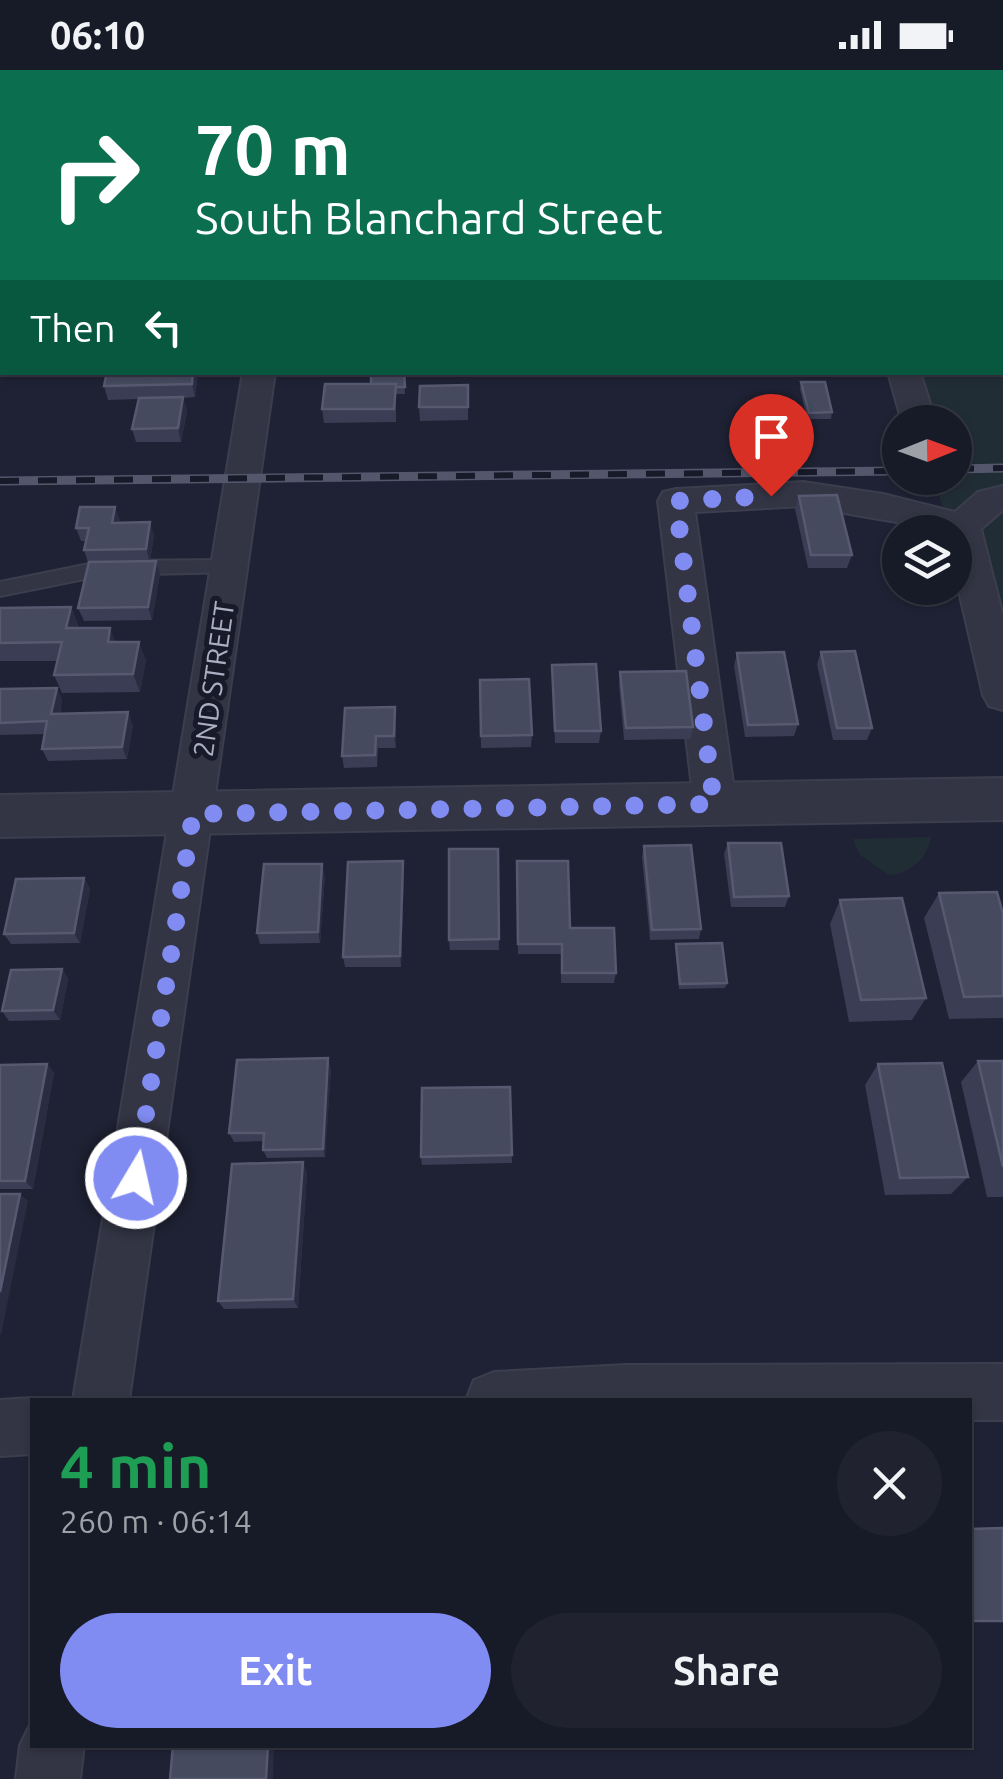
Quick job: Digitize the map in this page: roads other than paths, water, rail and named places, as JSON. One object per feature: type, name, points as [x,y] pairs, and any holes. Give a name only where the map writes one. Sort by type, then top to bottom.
[{"type":"street","name":"2ND STREET","points":[[101,1398],[260,375]]},
{"type":"street","points":[[905,375],[913,405]]},
{"type":"street","points":[[714,804],[676,501],[803,494],[919,515]]},
{"type":"street","points":[[972,517],[991,500],[1003,498]]},
{"type":"street","points":[[972,567],[1003,695]]},
{"type":"street","points":[[0,816],[1003,798]]},
{"type":"street","points":[[532,1398],[626,1393],[1003,1392]]},
{"type":"street","points":[[0,1428],[30,1426]]},
{"type":"street","points":[[48,1779],[52,1748]]},
{"type":"lane","points":[[0,589],[104,568],[229,568]]},
{"type":"railway","points":[[972,469],[1003,468]]},
{"type":"railway","points":[[0,481],[882,471]]}]
